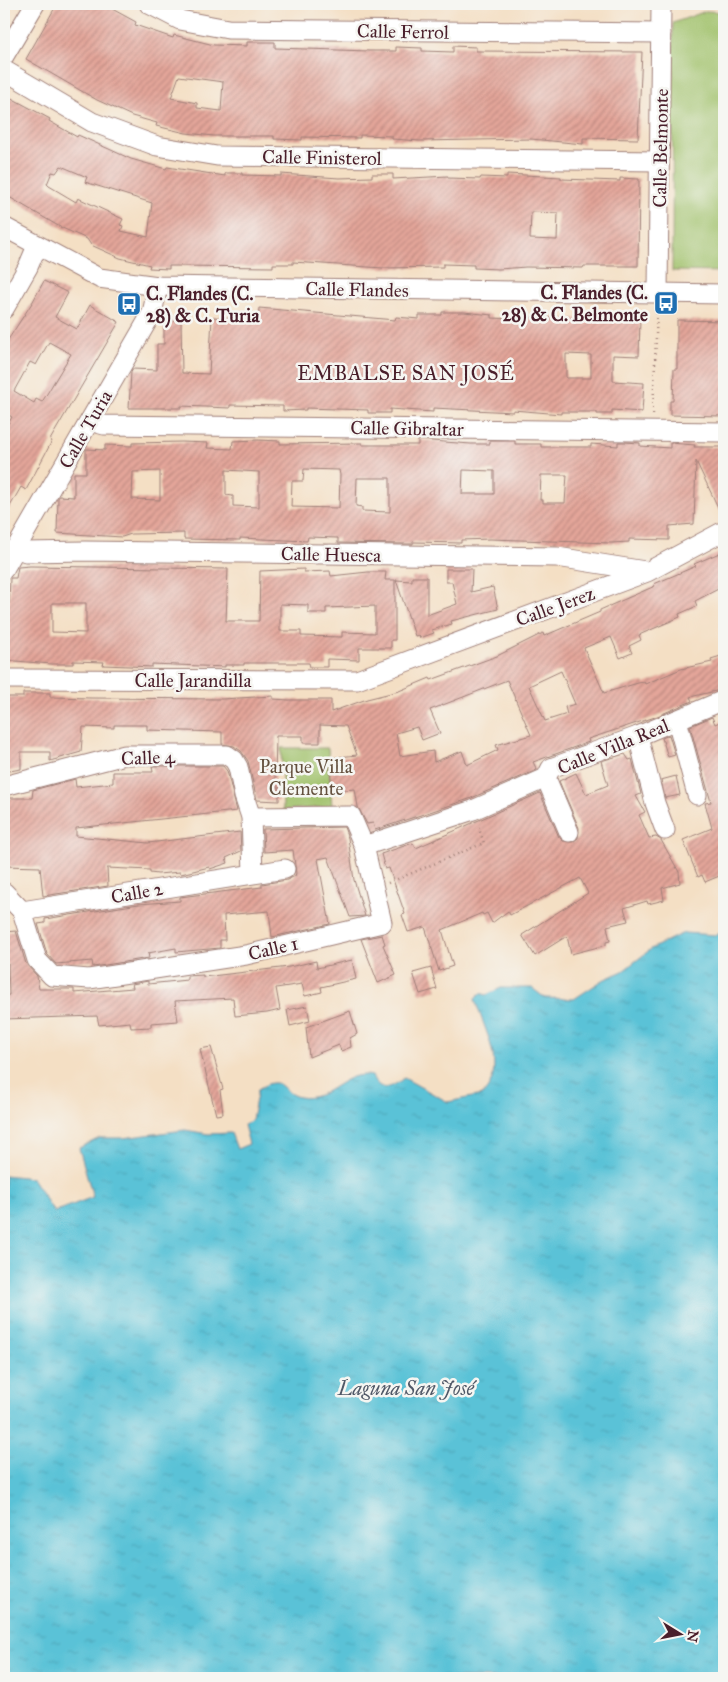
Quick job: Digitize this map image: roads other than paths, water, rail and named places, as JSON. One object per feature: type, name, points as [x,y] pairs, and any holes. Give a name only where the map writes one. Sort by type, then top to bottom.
[{"type":"street","points":[[4,56],[35,4]]},
{"type":"street","name":"Calle Ferrol","points":[[149,4],[180,20],[228,29],[661,34]]},
{"type":"street","name":"Calle Belmonte","points":[[658,293],[661,4]]},
{"type":"street","name":"Calle Finisterol","points":[[4,70],[92,122],[157,146],[217,156],[659,161]]},
{"type":"street","name":"Calle Flandes","points":[[4,227],[99,278],[158,286],[724,294]]},
{"type":"street","points":[[4,309],[28,268],[37,246]]},
{"type":"street","name":"Calle Turia","points":[[4,569],[152,313],[158,286]]},
{"type":"street","name":"Calle Gibraltar","points":[[90,420],[104,425],[724,432]]},
{"type":"street","name":"Calle Jerez","points":[[381,670],[647,572],[724,531]]},
{"type":"street","name":"Calle Huesca","points":[[15,548],[26,552],[85,551],[557,557],[647,572]]},
{"type":"street","name":"Calle Jarandilla","points":[[4,679],[357,680],[381,670]]},
{"type":"street","name":"Calle Villa Real","points":[[364,846],[473,810],[546,778],[551,768],[638,736],[724,700]]},
{"type":"street","points":[[677,720],[697,795]]},
{"type":"street","points":[[638,736],[655,803],[665,830]]},
{"type":"street","name":"Calle 4","points":[[4,786],[125,755],[227,755],[234,760],[238,767],[251,817]]},
{"type":"street","points":[[546,778],[568,832]]},
{"type":"street","name":"Calle 1","points":[[4,892],[22,911],[37,960],[52,976],[89,978],[246,955],[382,923],[364,846],[351,816],[251,817]]},
{"type":"street","points":[[251,817],[253,873]]},
{"type":"street","name":"Calle 2","points":[[22,911],[285,869]]},
{"type":"water","name":"Laguna San José","points":[[724,931],[724,1678],[4,1678],[4,1175],[32,1178],[54,1212],[93,1197],[79,1148],[100,1138],[123,1138],[185,1130],[208,1134],[231,1133],[237,1149],[249,1144],[244,1125],[252,1120],[258,1089],[273,1083],[277,1083],[293,1095],[309,1098],[319,1095],[352,1077],[362,1075],[372,1076],[375,1082],[386,1088],[391,1087],[404,1078],[448,1102],[482,1095],[490,1085],[494,1061],[492,1048],[475,999],[481,993],[486,995],[501,988],[532,988],[545,998],[574,999],[603,980],[623,971],[651,949],[675,937],[684,933],[716,935]]},
{"type":"place","name":"C. Flandes (C. 28) & C. Belmonte","points":[[666,303]]},
{"type":"place","name":"C. Flandes (C. 28) & C. Turia","points":[[129,304]]},
{"type":"district","name":"EMBALSE SAN JOSÉ","points":[[406,373]]},
{"type":"park label","name":"Parque Villa Clemente","points":[[306,777]]}]
